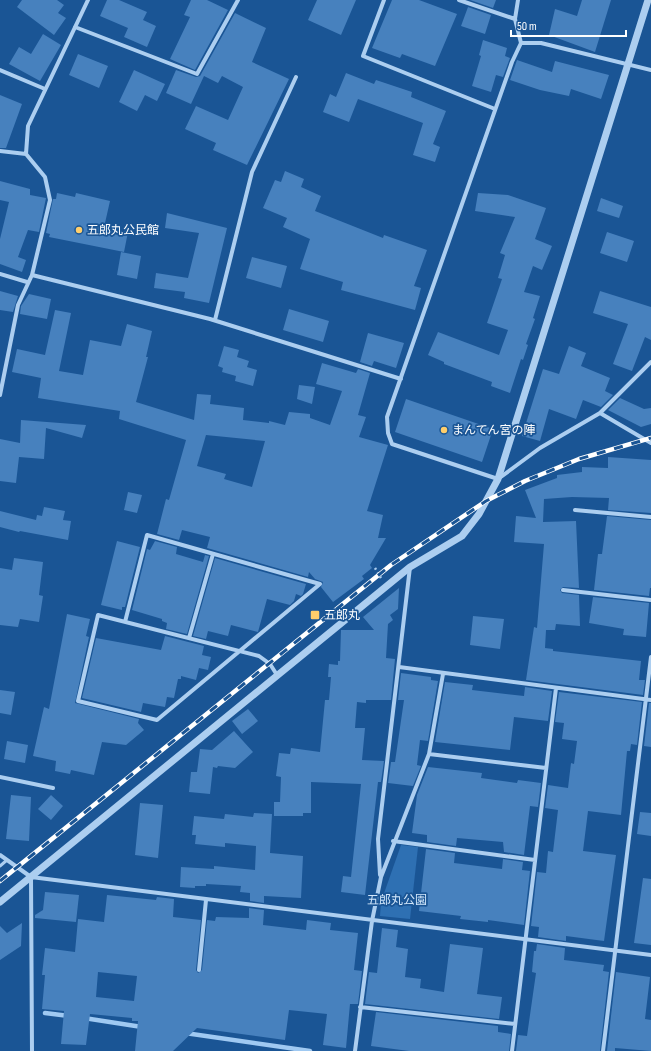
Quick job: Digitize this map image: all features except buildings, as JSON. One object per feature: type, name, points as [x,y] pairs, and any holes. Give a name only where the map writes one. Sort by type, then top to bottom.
[{"type":"street","points":[[26,154],[28,126],[88,0]]},
{"type":"street","points":[[74,27],[197,74],[238,0]]},
{"type":"street","points":[[384,0],[363,56],[495,109]]},
{"type":"street","points":[[459,0],[515,18]]},
{"type":"street","points":[[498,479],[392,444],[388,433],[387,417],[495,109],[512,62],[521,43],[515,18],[518,0]]},
{"type":"street","points":[[0,902],[410,568],[462,536],[479,514],[498,479],[648,0]]},
{"type":"street","points":[[521,43],[541,43],[651,70]]},
{"type":"street","points":[[0,70],[45,89]]},
{"type":"street","points":[[215,320],[252,172],[296,77]]},
{"type":"street","points":[[0,151],[26,154],[46,177],[50,200],[32,275],[27,282],[18,305],[0,395]]},
{"type":"street","points":[[0,274],[27,282]]},
{"type":"street","points":[[32,275],[215,320],[400,378]]},
{"type":"street","points":[[498,479],[540,448],[600,413],[651,362]]},
{"type":"street","points":[[0,364],[6,366]]},
{"type":"street","points":[[600,413],[651,443]]},
{"type":"street","points":[[575,510],[651,517]]},
{"type":"street","points":[[125,622],[147,535],[320,584],[241,651],[157,720],[78,701],[98,615],[125,622],[188,638],[241,651],[259,656],[270,664],[277,675]]},
{"type":"street","points":[[188,638],[213,554]]},
{"type":"street","points":[[381,877],[378,839],[410,568]]},
{"type":"street","points":[[563,590],[651,600]]},
{"type":"street","points":[[603,1051],[651,658]]},
{"type":"street","points":[[399,667],[443,674],[651,700]]},
{"type":"street","points":[[355,1051],[372,921],[381,877],[393,841],[429,754],[443,674]]},
{"type":"street","points":[[512,1051],[556,688]]},
{"type":"street","points":[[429,754],[546,768]]},
{"type":"street","points":[[0,777],[53,788]]},
{"type":"street","points":[[393,841],[535,860]]},
{"type":"street","points":[[0,855],[31,877],[651,955]]},
{"type":"street","points":[[31,877],[32,1051]]},
{"type":"street","points":[[199,970],[206,900]]},
{"type":"street","points":[[360,1007],[515,1024]]},
{"type":"lane","points":[[0,866],[7,860]]},
{"type":"green space","name":"五郎丸公園","points":[[401,845],[418,847],[410,919],[380,916],[381,902]]},
{"type":"waterway","points":[[45,1013],[69,1016]]},
{"type":"waterway","points":[[84,1018],[142,1027]]},
{"type":"waterway","points":[[185,1033],[310,1051]]},
{"type":"railway","points":[[0,881],[391,565],[486,501],[525,481],[579,459],[651,438]]},
{"type":"place","name":"五郎丸公民館","points":[[79,230]]},
{"type":"place","name":"まんてん宮の陣","points":[[444,430]]},
{"type":"place","name":"五郎丸","points":[[315,615]]}]
